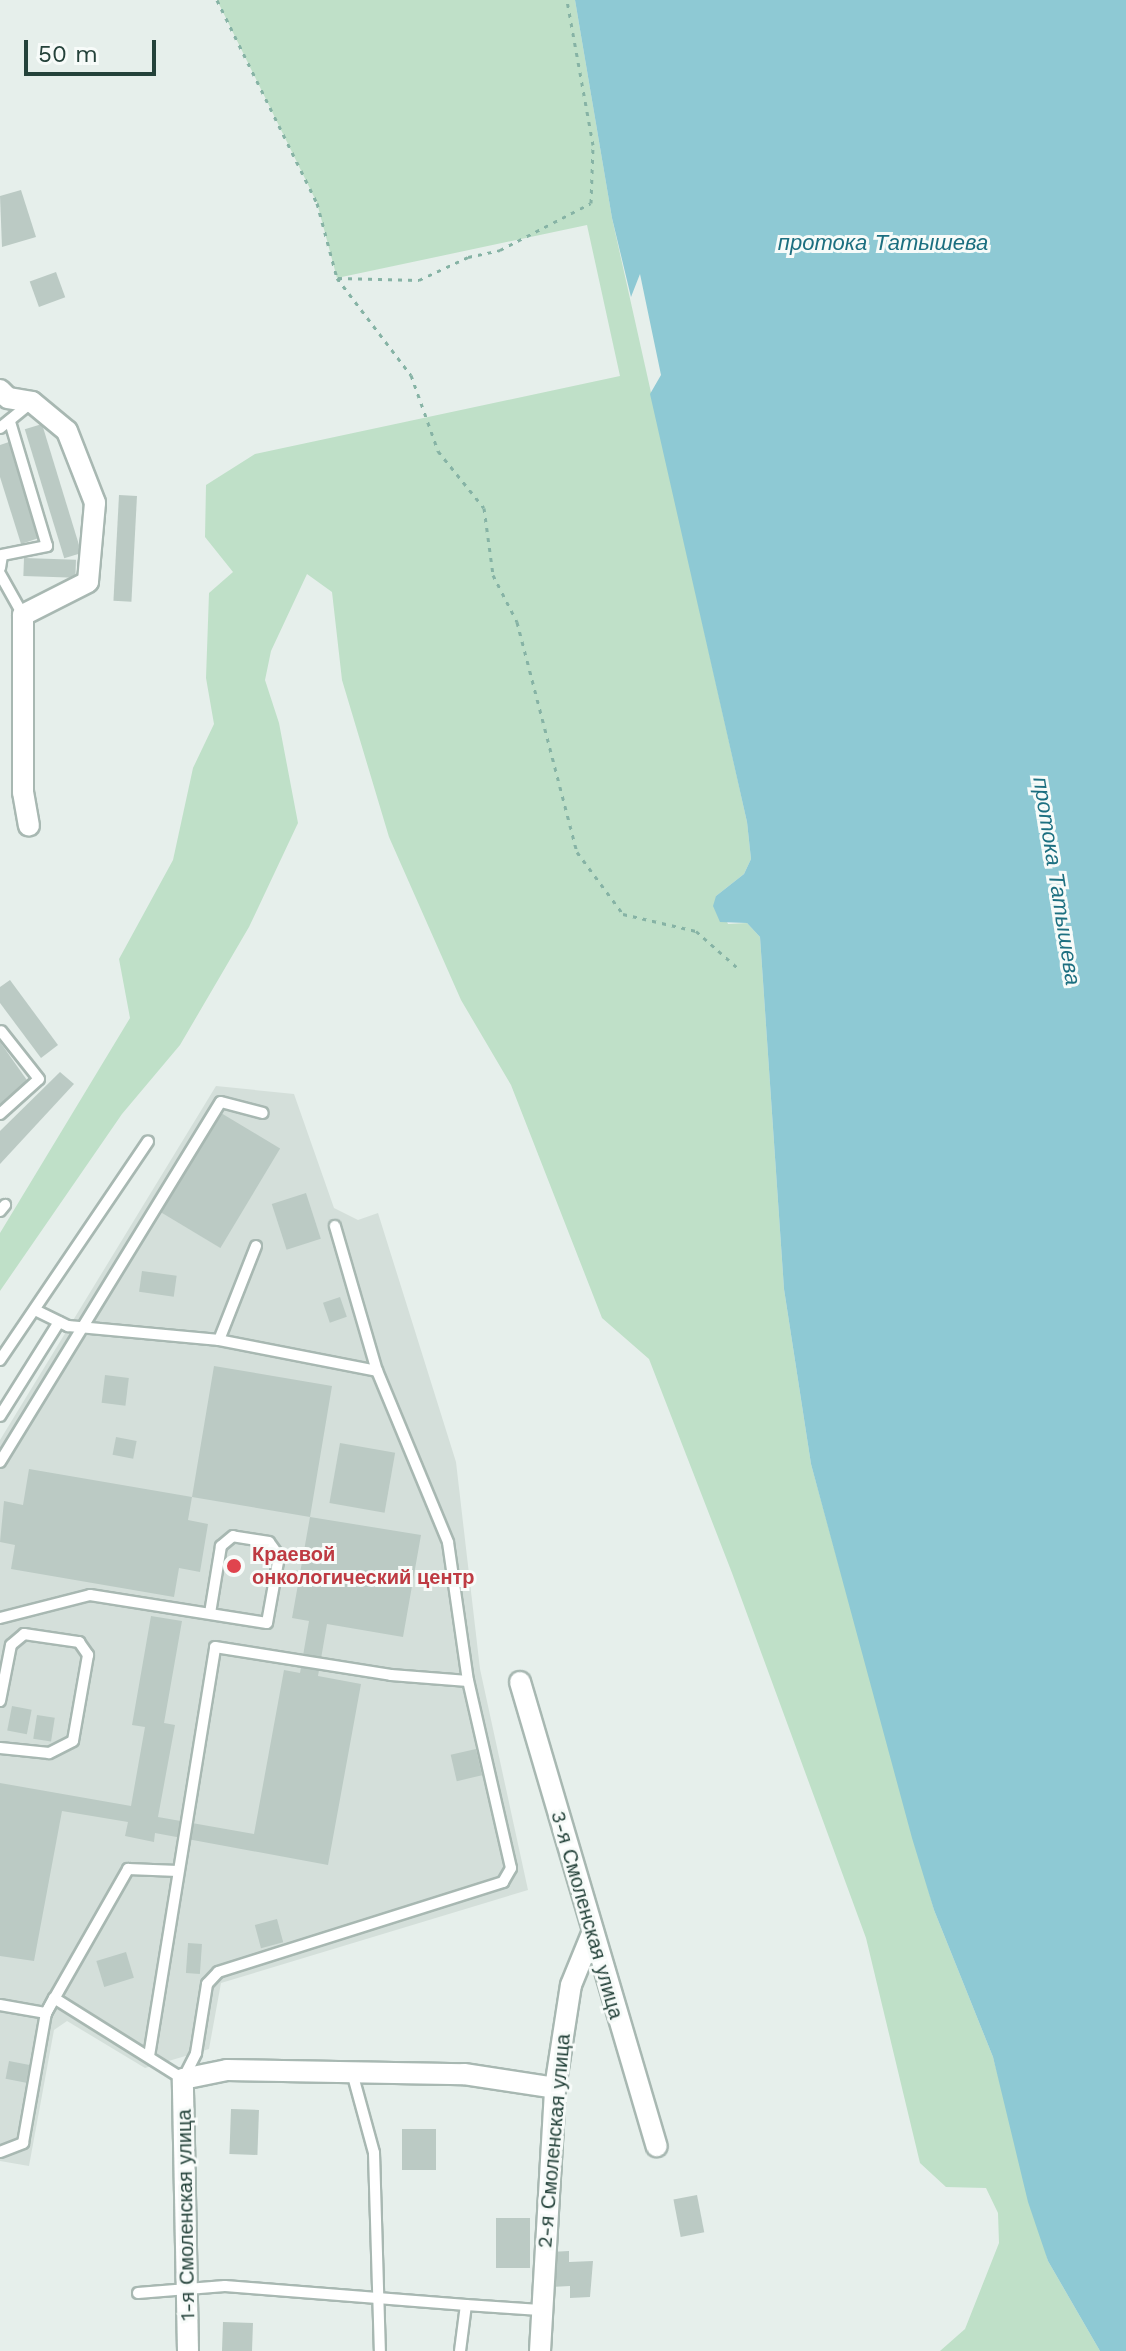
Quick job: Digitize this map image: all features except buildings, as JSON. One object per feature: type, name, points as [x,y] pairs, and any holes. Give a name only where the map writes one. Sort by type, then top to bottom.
[{"type":"street","points":[[0,390],[8,398],[32,402],[67,431],[95,503],[88,582],[23,615],[23,792],[29,825]]},
{"type":"street","name":"3-я Смоленская улица","points":[[520,1682],[591,1936],[657,2146]]},
{"type":"street","name":"2-я Смоленская улица","points":[[540,2351],[555,2088],[571,1985],[591,1936]]},
{"type":"street","points":[[183,2079],[227,2070],[353,2076],[464,2074],[555,2088]]},
{"type":"street","name":"1-я Смоленская улица","points":[[183,2079],[188,2351]]},
{"type":"lane","points":[[0,568],[2,555],[47,546],[5,425],[32,402]]},
{"type":"lane","points":[[0,574],[23,615]]},
{"type":"lane","points":[[0,1031],[39,1079],[0,1114]]},
{"type":"lane","points":[[0,1462],[221,1102],[263,1113]]},
{"type":"lane","points":[[0,1360],[148,1141]]},
{"type":"lane","points":[[54,1998],[183,2079],[196,2053],[207,1984],[218,1972],[503,1882],[511,1868],[468,1681],[448,1542],[377,1371],[335,1226]]},
{"type":"lane","points":[[219,1340],[256,1246]]},
{"type":"lane","points":[[35,1310],[59,1322],[84,1328],[219,1340],[377,1371]]},
{"type":"lane","points":[[0,1416],[59,1322]]},
{"type":"lane","points":[[0,1618],[90,1595],[267,1623],[279,1556],[269,1542],[233,1536],[221,1546],[210,1613]]},
{"type":"lane","points":[[0,1701],[11,1645],[24,1634],[79,1642],[88,1655],[73,1741],[49,1753],[0,1748]]},
{"type":"lane","points":[[149,2056],[215,1647],[391,1675],[468,1681]]},
{"type":"lane","points":[[0,2152],[23,2143],[46,2013],[128,1869],[178,1871]]},
{"type":"lane","points":[[0,2005],[46,2013]]},
{"type":"lane","points":[[353,2076],[374,2153],[380,2351]]},
{"type":"lane","points":[[138,2293],[189,2293],[225,2286],[540,2310]]},
{"type":"lane","points":[[460,2351],[466,2305]]},
{"type":"path","points":[[217,0],[317,203],[337,278],[411,375],[438,451],[484,508],[493,575],[517,622],[577,852],[623,914],[696,931],[740,970]]},
{"type":"path","points":[[337,278],[419,280],[468,257],[500,250],[591,203],[593,145],[567,0]]},
{"type":"shaded area","name":"Краевой онкологический центр","points":[[216,1086],[294,1094],[334,1208],[358,1220],[378,1213],[456,1462],[480,1669],[528,1890],[221,1983],[209,2049],[145,2068],[67,2021],[54,2030],[29,2166],[0,2161],[0,1440]]},
{"type":"green space","points":[[217,0],[575,0],[612,218],[747,822],[751,859],[744,874],[716,896],[728,924],[747,923],[760,937],[784,1289],[811,1464],[934,1910],[993,2057],[1048,2261],[1100,2351],[940,2351],[965,2329],[999,2243],[998,2213],[986,2188],[946,2187],[920,2163],[866,1938],[732,1573],[649,1359],[602,1318],[511,1085],[461,1000],[389,837],[342,680],[332,592],[307,574],[271,651],[265,680],[279,723],[298,823],[249,927],[180,1045],[122,1114],[0,1291],[0,1233],[130,1018],[119,959],[173,860],[193,768],[214,724],[206,678],[209,593],[233,572],[205,537],[206,485],[255,454],[620,376],[587,225],[337,278],[317,203]]},
{"type":"water","name":"протока Татышева","points":[[575,0],[1126,0],[1126,2351],[1100,2351],[1048,2261],[1028,2202],[993,2057],[934,1910],[912,1838],[811,1464],[784,1289],[760,937],[747,923],[720,922],[713,906],[716,896],[744,874],[751,859],[747,822],[650,394],[661,375],[640,274],[631,297],[612,218]]},
{"type":"place","name":"Краевой онкологический центр","points":[[234,1566]]}]
